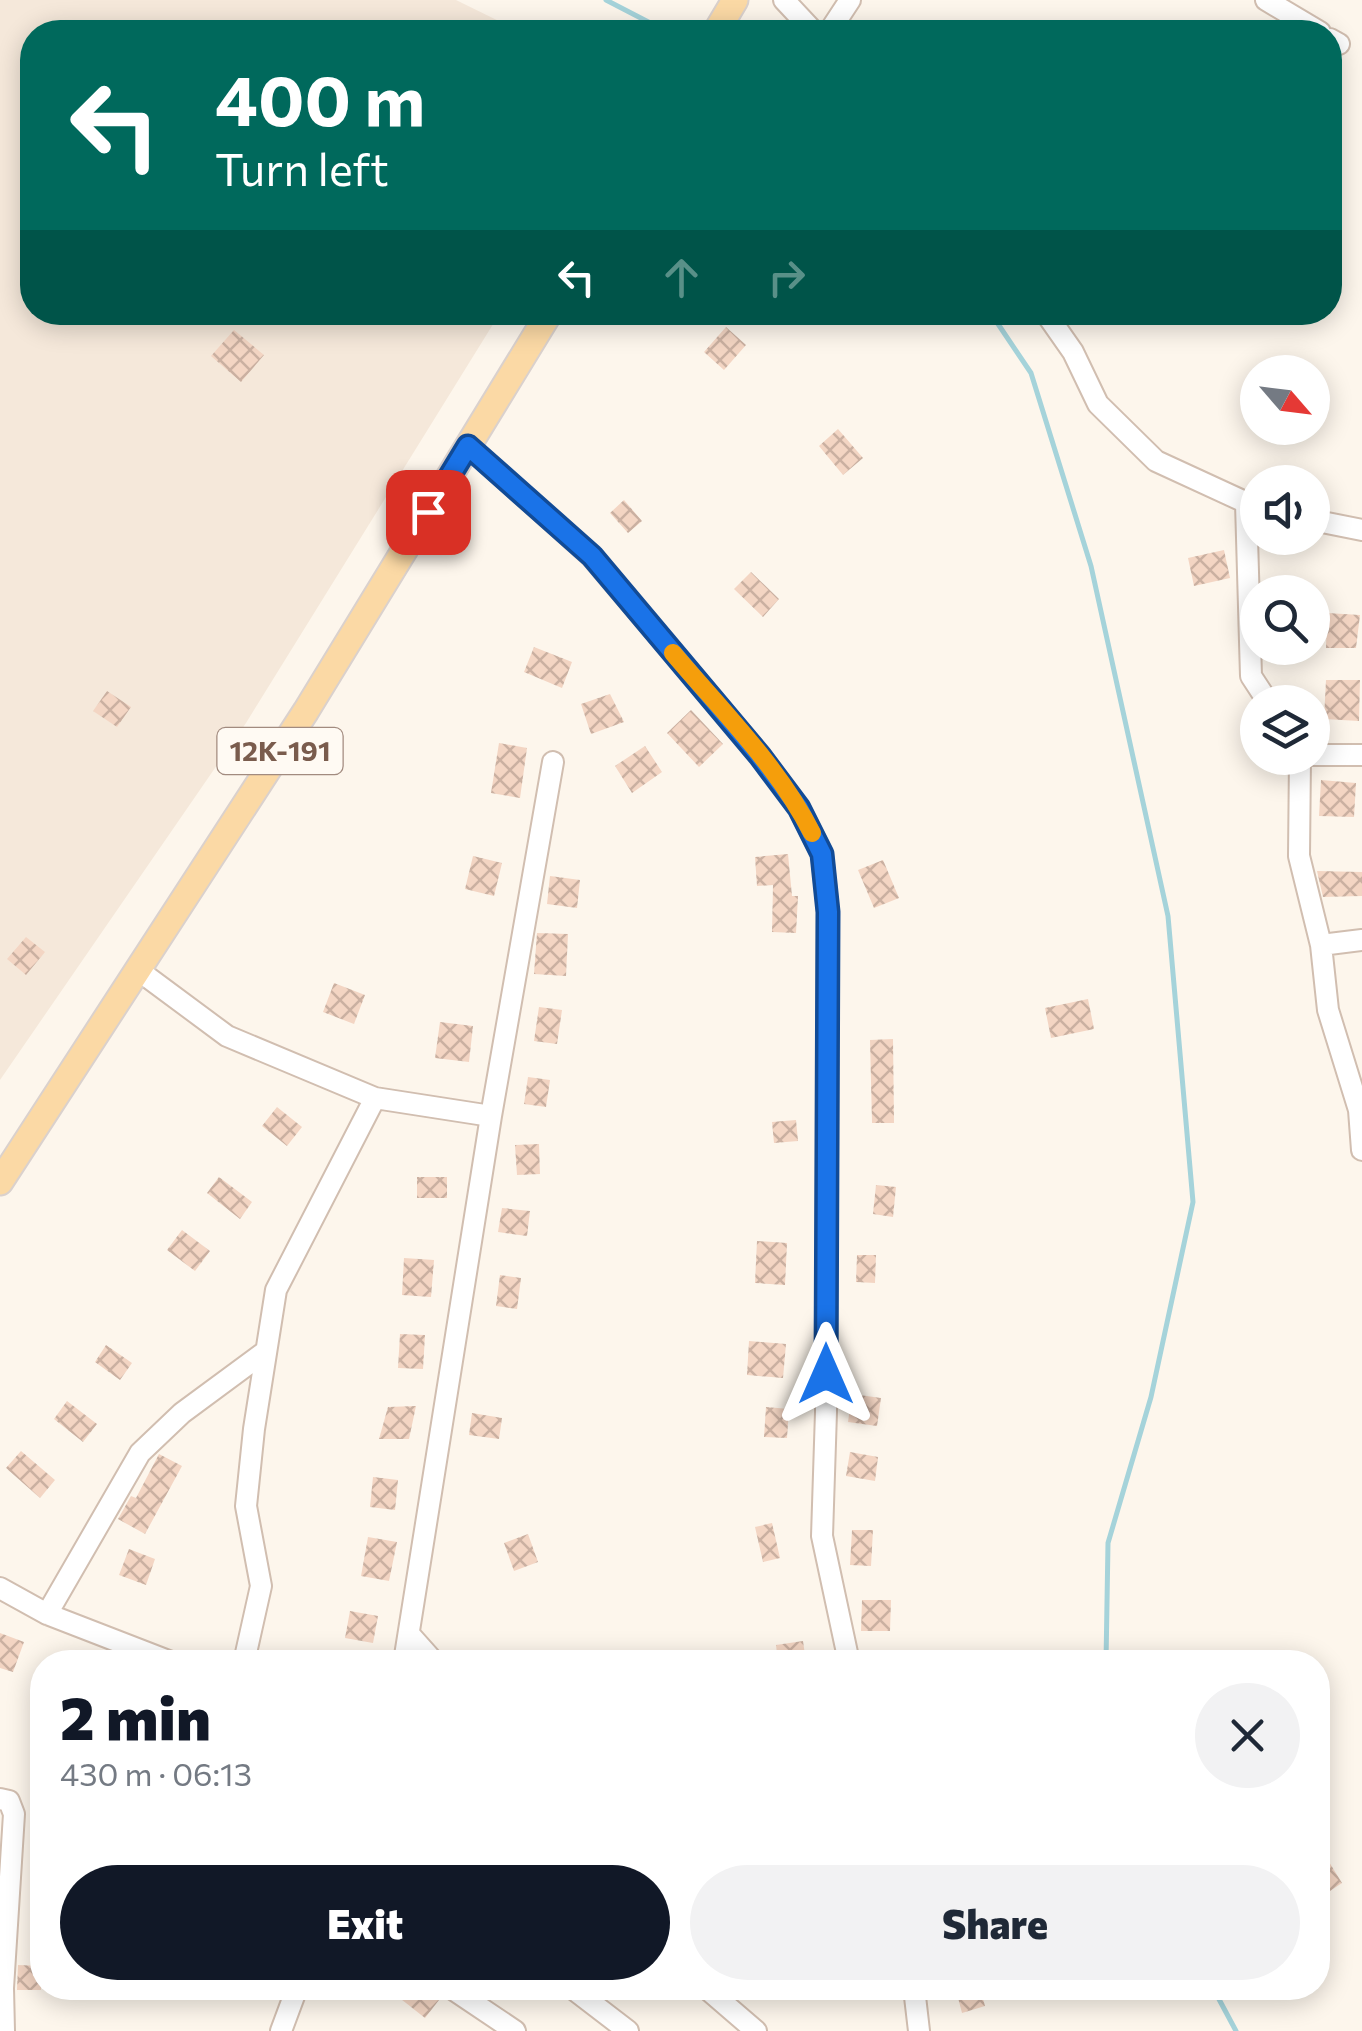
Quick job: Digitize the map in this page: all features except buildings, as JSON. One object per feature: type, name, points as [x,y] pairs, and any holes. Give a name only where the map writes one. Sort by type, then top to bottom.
[{"type":"main road","name":"12К-191","points":[[0,1182],[306,711],[542,325]]},
{"type":"street","points":[[784,0],[803,20]]},
{"type":"street","points":[[1266,0],[1300,20]]},
{"type":"street","points":[[1054,325],[1074,352],[1098,404],[1156,462],[1240,500]]},
{"type":"street","points":[[468,446],[592,556],[760,756],[799,808],[822,854],[828,912],[822,1536],[846,1650]]},
{"type":"street","points":[[1330,524],[1362,530]]},
{"type":"street","points":[[1252,555],[1251,676],[1257,685]]},
{"type":"street","points":[[1330,755],[1362,755]]},
{"type":"street","points":[[406,1650],[552,762]]},
{"type":"street","points":[[1300,775],[1299,856],[1321,945],[1328,1010],[1352,1054],[1362,1150]]},
{"type":"street","points":[[1321,945],[1362,940]]},
{"type":"street","points":[[138,970],[227,1036],[375,1098],[491,1116]]},
{"type":"street","points":[[247,1650],[260,1586],[246,1506],[276,1290],[375,1098]]},
{"type":"street","points":[[47,1614],[140,1452],[182,1413],[266,1351]]},
{"type":"street","points":[[0,1588],[47,1614],[140,1650]]},
{"type":"street","points":[[409,1634],[423,1650]]},
{"type":"street","points":[[0,1799],[9,1801],[14,1814],[4,2031]]},
{"type":"street","points":[[281,2031],[293,2000]]},
{"type":"street","points":[[469,2000],[514,2031]]},
{"type":"street","points":[[588,2000],[628,2031]]},
{"type":"street","points":[[720,2000],[756,2031]]},
{"type":"street","points":[[915,2000],[919,2031]]},
{"type":"shaded area","points":[[0,0],[456,0],[497,20],[20,20],[20,325],[493,325],[246,723],[0,1080]]},
{"type":"waterway","points":[[606,0],[645,20]]},
{"type":"waterway","points":[[999,325],[1031,373],[1091,566],[1168,916],[1193,1202],[1151,1397],[1108,1543],[1106,1650]]},
{"type":"waterway","points":[[1219,2000],[1236,2031]]},
{"type":"slow traffic","points":[[673,653],[760,756],[799,808],[812,833]]},
{"type":"route","points":[[428,512],[468,446],[592,556],[760,756],[799,808],[822,854],[828,912],[826,1374]]}]
